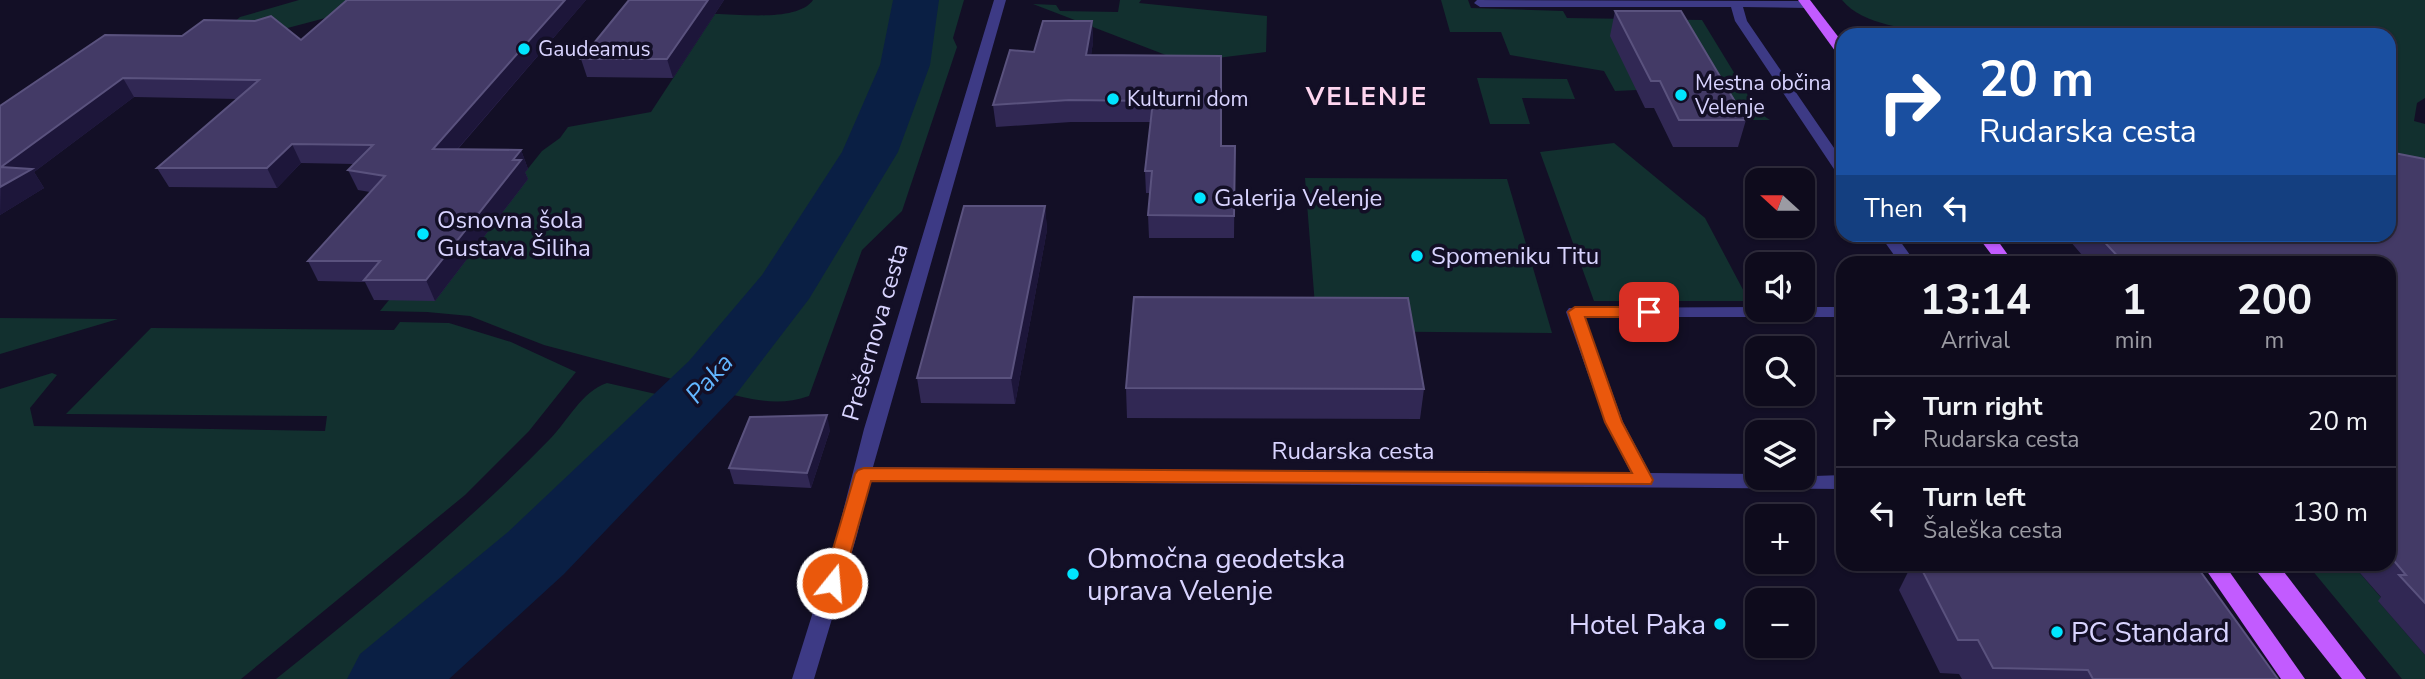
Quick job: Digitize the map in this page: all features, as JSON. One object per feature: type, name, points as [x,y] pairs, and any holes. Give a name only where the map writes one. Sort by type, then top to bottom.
[{"type":"main road","points":[[1805,2],[1836,43]]},
{"type":"main road","points":[[1989,242],[2000,256]]},
{"type":"main road","points":[[2218,571],[2294,679]]},
{"type":"main road","points":[[2270,571],[2356,679]]},
{"type":"street","name":"Prešernova cesta","points":[[803,679],[864,474],[873,429],[1000,0]]},
{"type":"street","points":[[1480,3],[1805,2]]},
{"type":"street","points":[[1736,3],[1741,22],[1836,162]]},
{"type":"street","points":[[1644,480],[1614,422],[1575,312],[1836,312]]},
{"type":"street","name":"Rudarska cesta","points":[[864,474],[1836,482]]},
{"type":"green space","points":[[299,0],[353,0],[333,16],[261,35],[221,34],[240,17]]},
{"type":"green space","points":[[813,0],[900,0],[903,26],[881,114],[853,169],[811,229],[687,383],[544,345],[470,316],[380,311],[522,176],[542,151],[560,138],[568,127],[651,112],[715,14],[782,14],[806,7]]},
{"type":"green space","points":[[930,0],[964,0],[953,38],[957,47],[902,211],[862,250],[809,396],[775,401],[720,392],[796,303],[857,202],[914,69],[925,6]]},
{"type":"green space","points":[[1120,0],[1141,0],[1139,3],[1267,16],[1266,52],[1184,62],[1033,4],[1056,5],[1060,11],[1118,12]]},
{"type":"green space","points":[[1441,0],[1468,0],[1471,8],[1563,11],[1567,18],[1702,20],[1758,112],[1770,120],[1723,120],[1637,90],[1615,91],[1604,71],[1510,55],[1501,32],[1450,32]]},
{"type":"green space","points":[[1842,0],[2425,0],[2425,98],[2417,103],[2414,121],[2425,124],[2425,167],[2396,161],[2396,28],[1902,28],[1874,21],[1851,9]]},
{"type":"green space","points":[[1477,78],[1567,79],[1575,99],[1522,98],[1530,124],[1490,124]]},
{"type":"green space","points":[[1614,143],[1705,218],[1745,293],[1745,301],[1594,301],[1540,152]]},
{"type":"green space","points":[[1305,178],[1507,179],[1552,333],[1317,331]]},
{"type":"green space","points":[[0,318],[118,319],[0,354]]},
{"type":"green space","points":[[400,322],[449,323],[511,342],[576,372],[529,431],[465,495],[241,679],[0,679],[0,389],[52,373],[57,375],[30,408],[34,426],[325,431],[327,416],[66,414],[151,328],[394,330]]},
{"type":"green space","points":[[607,383],[678,399],[640,444],[401,650],[377,656],[351,679],[276,679],[451,533],[550,439],[582,400]]},
{"type":"green space","points":[[2313,571],[2358,571],[2384,601],[2379,602],[2425,655],[2425,679],[2402,679]]},
{"type":"building","points":[[347,0],[565,0],[433,149],[521,150],[513,160],[521,160],[426,280],[364,280],[380,261],[308,261],[385,176],[348,170],[373,145],[292,144],[267,168],[157,168],[259,80],[123,78],[1,167],[32,169],[0,187],[0,106],[105,35],[182,36],[204,20],[255,21],[271,16],[301,40]]},
{"type":"building","points":[[629,0],[708,0],[667,59],[581,59]]},
{"type":"building","points":[[1615,11],[1681,11],[1746,120],[1679,120],[1660,81],[1651,81]]},
{"type":"building","points":[[1043,21],[1092,21],[1086,55],[1221,56],[1221,146],[1235,146],[1234,216],[1148,215],[1152,171],[1145,171],[1153,101],[1069,100],[993,105],[1010,50],[1034,52]]},
{"type":"building","points":[[2396,153],[2425,159],[2425,603],[2399,575],[2406,575],[2396,563],[2396,256],[2117,256],[2104,242],[2396,242]]},
{"type":"building","points":[[964,206],[1045,206],[1011,378],[917,378]]},
{"type":"building","points":[[1134,297],[1408,298],[1424,389],[1126,388]]},
{"type":"building","points":[[827,415],[807,473],[729,468],[750,417]]},
{"type":"building","name":"PC Standard","points":[[1923,571],[2200,571],[2278,679],[2093,679],[2088,670],[1993,668],[1978,640],[1958,640]]},
{"type":"waterway","name":"Paka","points":[[391,679],[536,553],[713,377],[787,286],[870,152],[905,65],[916,0]]},
{"type":"place","name":"Gaudeamus","points":[[524,49]]},
{"type":"place","name":"Mestna občina Velenje","points":[[1681,95]]},
{"type":"place","name":"Kulturni dom","points":[[1113,99]]},
{"type":"place","name":"Galerija Velenje","points":[[1200,198]]},
{"type":"place","name":"Osnovna šola Gustava Šiliha","points":[[423,234]]},
{"type":"place","name":"Spomeniku Titu","points":[[1417,256]]},
{"type":"place","name":"Območna geodetska uprava Velenje","points":[[1073,574]]},
{"type":"place","name":"Hotel Paka","points":[[1720,624]]},
{"type":"place","name":"PC Standard","points":[[2057,632]]},
{"type":"district","name":"VELENJE","points":[[1367,96]]},
{"type":"route","points":[[832,583],[864,474],[1644,480],[1614,422],[1575,312],[1649,312]]}]
